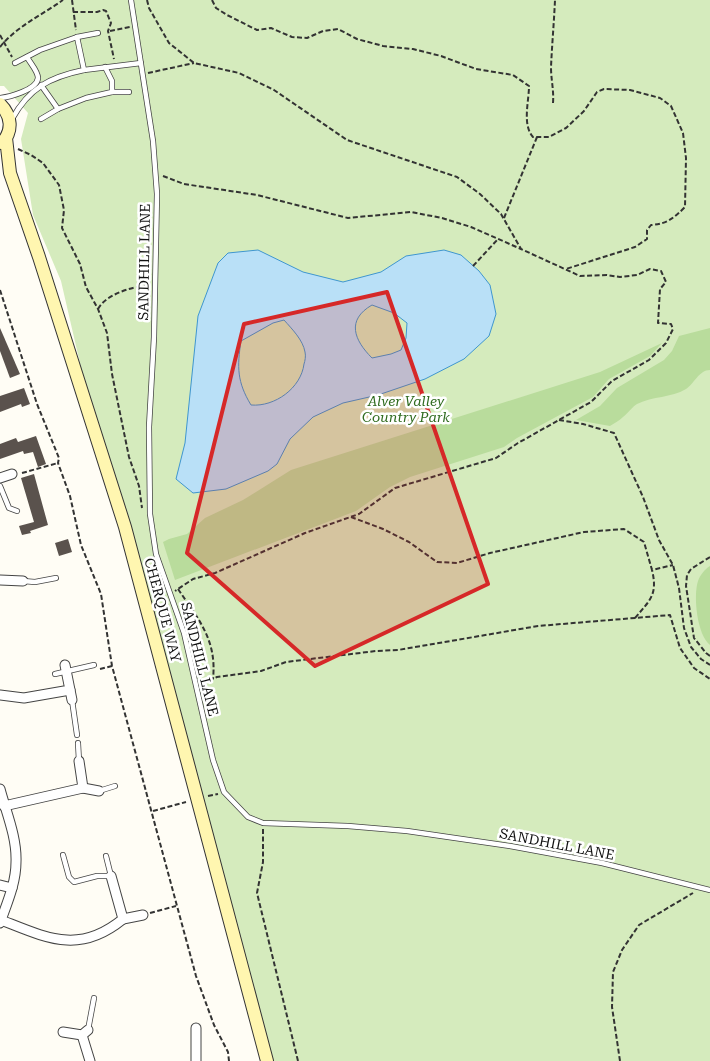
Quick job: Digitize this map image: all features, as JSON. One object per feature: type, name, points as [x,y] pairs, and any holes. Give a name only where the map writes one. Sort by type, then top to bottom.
[{"type":"street","points":[[0,104],[6,110],[10,122],[3,141]]},
{"type":"street","name":"CHERQUE WAY","points":[[3,141],[10,173],[39,257],[125,527],[267,1061]]},
{"type":"street","name":"CHERQUE WAY","points":[[0,161],[10,173]]},
{"type":"street","points":[[0,478],[12,474]]},
{"type":"street","points":[[0,580],[23,581]]},
{"type":"street","points":[[66,668],[72,700]]},
{"type":"street","points":[[0,694],[24,698],[70,690]]},
{"type":"street","points":[[79,761],[83,788]]},
{"type":"street","points":[[4,806],[83,788],[99,791]]},
{"type":"street","points":[[0,789],[16,856],[15,876],[0,921],[44,937],[69,941],[96,936],[123,919],[143,915]]},
{"type":"street","points":[[111,876],[123,919]]},
{"type":"street","points":[[0,885],[12,888]]},
{"type":"street","points":[[196,1028],[196,1061]]},
{"type":"street","points":[[63,1032],[85,1032],[90,1061]]},
{"type":"lane","name":"SANDHILL LANE","points":[[130,0],[136,26],[153,141],[157,194],[150,427],[150,514],[156,554],[184,633],[213,760],[224,792],[248,817],[262,823],[348,826],[407,831],[510,846],[602,863],[710,890]]},
{"type":"lane","points":[[15,63],[40,50],[77,37],[98,33]]},
{"type":"lane","points":[[77,37],[84,70]]},
{"type":"lane","points":[[0,98],[30,88],[37,81],[37,74],[27,57]]},
{"type":"lane","points":[[10,122],[27,95],[41,85],[60,76],[84,70],[141,63]]},
{"type":"lane","points":[[105,67],[112,81],[112,92]]},
{"type":"lane","points":[[41,85],[58,109]]},
{"type":"lane","points":[[41,119],[58,109],[86,98],[112,92],[129,92]]},
{"type":"lane","points":[[0,486],[9,508],[17,511]]},
{"type":"lane","points":[[23,581],[35,582],[56,578]]},
{"type":"lane","points":[[55,674],[66,668],[94,665]]},
{"type":"lane","points":[[72,700],[77,735]]},
{"type":"lane","points":[[78,743],[79,761]]},
{"type":"lane","points":[[99,791],[115,786]]},
{"type":"lane","points":[[63,855],[69,877],[74,882],[97,876],[111,876],[106,856]]},
{"type":"lane","points":[[85,1032],[94,998]]},
{"type":"path","points":[[0,47],[21,27],[64,0]]},
{"type":"path","points":[[72,0],[77,37]]},
{"type":"path","points":[[147,0],[149,8],[169,43],[194,63]]},
{"type":"path","points":[[212,0],[216,8],[258,30],[271,28],[292,37],[307,38],[323,31],[338,29],[357,39],[382,46],[413,49],[441,56],[476,69],[513,75],[529,86],[527,123],[528,132],[533,137],[549,137],[566,128],[584,111],[597,92],[604,89],[630,90],[660,98],[671,106],[683,133],[686,158],[685,207],[672,219],[662,224],[650,225],[647,230],[647,239],[635,247],[566,269]]},
{"type":"path","points":[[553,103],[554,89],[551,78],[551,61],[555,0]]},
{"type":"path","points":[[73,12],[106,11],[111,24],[108,31],[115,66]]},
{"type":"path","points":[[98,33],[136,26]]},
{"type":"path","points":[[0,35],[15,63]]},
{"type":"path","points":[[143,74],[194,63],[239,73],[274,90],[347,140],[457,177],[480,194],[504,219],[521,249]]},
{"type":"path","points":[[504,219],[536,137]]},
{"type":"path","points":[[18,149],[43,163],[59,186],[64,210],[62,228],[80,264],[86,287],[98,309],[106,333],[128,457],[139,486],[144,512]]},
{"type":"path","points":[[155,172],[184,184],[257,195],[348,218],[412,212],[442,218],[471,227],[580,276],[607,275],[620,277],[637,275],[650,269],[661,271],[666,282],[660,289],[658,323],[671,324],[673,329],[666,343],[649,360],[612,381],[591,402],[557,420],[496,458],[395,488],[360,514],[305,534],[215,573],[193,579],[171,593]]},
{"type":"path","points":[[473,266],[498,239]]},
{"type":"path","points":[[98,309],[102,303],[112,296],[155,283]]},
{"type":"path","points":[[0,290],[37,404],[59,458],[58,463],[70,496],[80,546],[100,594],[112,666],[153,812],[176,906],[196,976],[214,1025],[228,1052],[229,1061]]},
{"type":"path","points":[[557,420],[583,424],[614,433],[643,497],[659,540],[673,565],[679,588],[684,628],[691,647],[710,666]]},
{"type":"path","points":[[12,474],[25,473],[58,463]]},
{"type":"path","points":[[351,517],[383,529],[409,542],[437,562],[457,562],[584,532],[624,529],[644,542],[656,583],[652,598],[635,618]]},
{"type":"path","points":[[710,557],[691,569],[687,575],[686,586],[694,638],[710,656]]},
{"type":"path","points":[[652,570],[673,565]]},
{"type":"path","points":[[178,589],[208,636],[215,661],[213,679]]},
{"type":"path","points":[[196,688],[213,679],[260,671],[286,662],[398,650],[538,626],[670,614],[680,648],[694,668],[710,679]]},
{"type":"path","points":[[153,812],[224,792]]},
{"type":"path","points":[[262,823],[263,862],[257,893],[298,1061]]},
{"type":"path","points":[[620,1061],[612,1007],[613,972],[622,950],[639,925],[701,888]]},
{"type":"path","points":[[143,915],[176,906]]},
{"type":"highlighted area","points":[[387,292],[488,584],[315,666],[187,553],[244,324]]},
{"type":"green space","name":"Alver Valley Country Park","points":[[0,0],[710,0],[710,1061],[267,1061],[97,437],[61,281],[33,215],[21,139],[28,113],[4,86],[0,86]]},
{"type":"green space","points":[[710,328],[710,370],[703,372],[689,387],[674,394],[637,404],[610,426],[576,420],[600,406],[617,388],[664,360],[672,351],[679,336]]},
{"type":"green space","points":[[662,343],[650,356],[609,379],[593,397],[504,447],[410,477],[390,487],[356,511],[175,580],[163,542],[187,534],[205,518],[243,500],[291,470],[600,372]]},
{"type":"green space","points":[[710,566],[710,645],[702,633],[699,624],[696,596],[699,579]]},
{"type":"water","points":[[258,250],[303,272],[343,282],[381,272],[406,256],[444,250],[461,255],[479,271],[490,285],[496,314],[489,336],[464,359],[425,379],[378,395],[343,403],[313,417],[290,439],[277,464],[268,471],[226,489],[193,493],[176,479],[185,443],[198,316],[218,263],[228,253]],"holes":[[[372,305],[394,313],[407,323],[406,338],[401,350],[372,358],[361,344],[357,337],[356,324],[358,317]],[[284,320],[297,335],[304,348],[305,357],[302,373],[292,388],[278,399],[269,403],[251,405],[246,397],[239,374],[241,341],[273,323]]]},
{"type":"building","points":[[0,328],[20,374],[10,378],[0,351]]},
{"type":"building","points":[[24,388],[30,404],[22,407],[21,404],[0,412],[0,396]]},
{"type":"building","points":[[36,436],[46,464],[38,467],[33,452],[24,454],[23,451],[0,459],[0,444],[16,438],[18,442]]},
{"type":"building","points":[[34,474],[48,525],[22,535],[19,526],[34,522],[21,478]]},
{"type":"building","points":[[68,539],[72,552],[59,556],[55,543]]}]
